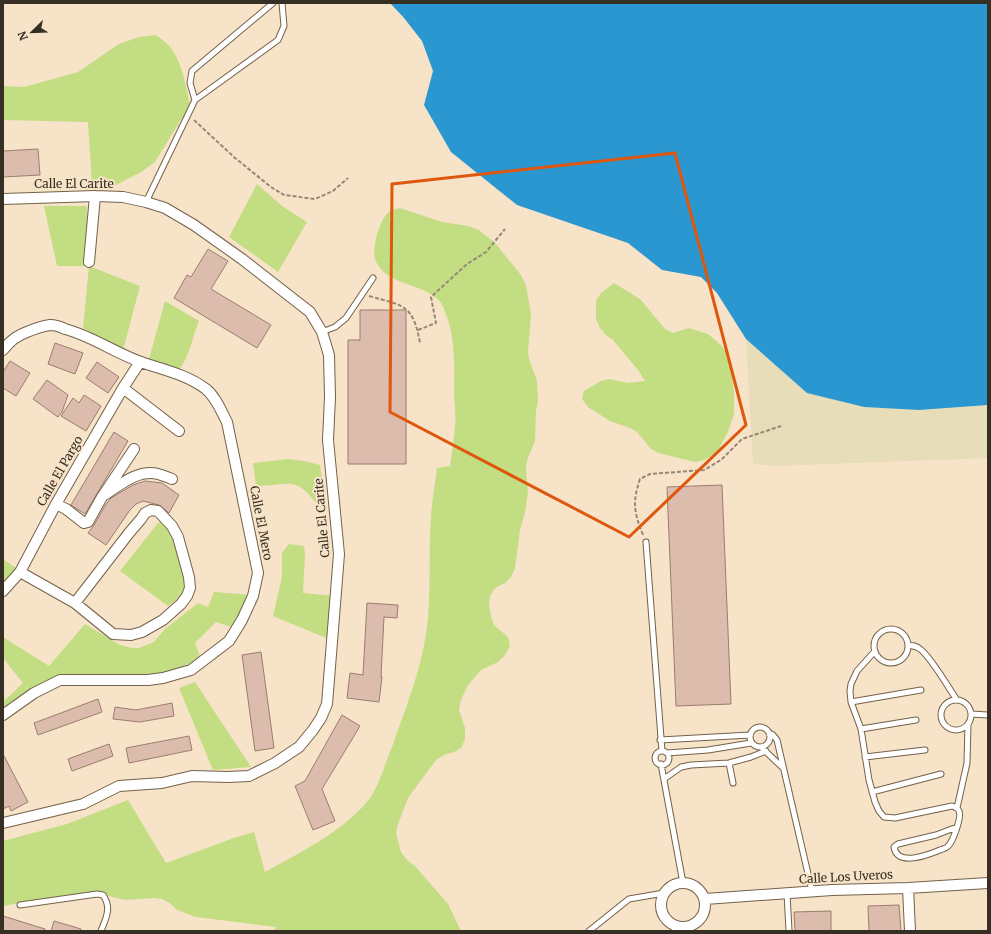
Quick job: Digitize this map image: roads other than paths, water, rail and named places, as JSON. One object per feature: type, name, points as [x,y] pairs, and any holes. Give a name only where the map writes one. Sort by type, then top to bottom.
[{"type":"street","name":"Calle El Carite","points":[[3,199],[95,196],[123,197],[165,208],[194,225],[242,259],[310,312],[322,332],[329,355],[330,397],[328,440],[339,554],[327,704],[321,718],[313,730],[298,747],[275,764],[249,776],[192,776],[162,783],[119,786],[83,804],[3,823]]},
{"type":"street","points":[[89,262],[95,196]]},
{"type":"street","name":"Calle El Mero","points":[[3,350],[7,344],[21,334],[36,328],[52,325],[98,341],[140,362],[173,372],[192,380],[207,390],[216,401],[227,422],[258,573],[253,596],[242,620],[229,641],[191,670],[163,678],[148,680],[60,680],[34,693],[3,715]]},
{"type":"street","name":"Calle El Pargo","points":[[3,592],[20,572],[56,504],[123,388],[140,362]]},
{"type":"street","points":[[123,388],[179,431]]},
{"type":"street","points":[[56,504],[86,523],[134,449]]},
{"type":"street","points":[[102,497],[123,482],[138,475],[156,474],[172,479]]},
{"type":"street","points":[[20,572],[75,604],[113,634],[132,635],[142,632],[164,620],[181,604],[187,596],[190,588],[189,577],[178,537],[172,526],[158,511],[151,510],[145,513],[75,604]]},
{"type":"street","points":[[683,883],[699,889],[704,899],[705,910],[699,920],[684,929],[672,924],[664,916],[661,904],[664,894],[672,886],[683,883]]},
{"type":"street","name":"Calle Los Uveros","points":[[704,899],[812,891],[908,888],[988,883]]},
{"type":"street","points":[[908,888],[910,931]]},
{"type":"lane","points":[[195,100],[190,83],[192,71],[273,3]]},
{"type":"lane","points":[[146,202],[195,100],[278,40],[284,26],[282,3]]},
{"type":"lane","points":[[322,332],[335,327],[346,318],[373,278]]},
{"type":"lane","points":[[646,542],[660,740],[664,752],[669,758],[666,763],[661,764]]},
{"type":"lane","points":[[889,630],[895,630],[903,634],[906,638],[908,646],[905,657],[900,661],[893,663],[886,662],[875,652],[877,637],[882,632],[889,630]]},
{"type":"lane","points":[[908,646],[913,645],[919,648],[927,656],[957,700]]},
{"type":"lane","points":[[875,652],[857,671],[851,684],[850,691],[851,702],[861,730],[872,792],[878,811],[884,817],[895,818],[952,806],[957,808],[960,812],[957,827],[948,846],[926,856],[905,858],[900,856],[895,850],[894,847],[898,844],[936,835],[957,827]]},
{"type":"lane","points":[[851,702],[921,690]]},
{"type":"lane","points":[[957,808],[967,763],[968,724],[971,714],[967,705],[962,701],[957,700],[949,702],[944,707],[942,719],[947,726],[960,729],[968,724]]},
{"type":"lane","points":[[971,714],[988,715]]},
{"type":"lane","points":[[861,730],[916,720]]},
{"type":"lane","points":[[751,742],[750,735],[753,729],[760,727],[767,730],[777,740],[812,891]]},
{"type":"lane","points":[[758,747],[762,747],[769,741],[769,733]]},
{"type":"lane","points":[[660,740],[750,735]]},
{"type":"lane","points":[[683,883],[661,764],[656,760],[657,754],[664,752],[708,750],[751,742],[766,751],[783,768]]},
{"type":"lane","points":[[865,757],[925,750]]},
{"type":"lane","points":[[664,779],[681,768],[691,765],[729,763],[766,751]]},
{"type":"lane","points":[[729,763],[733,783]]},
{"type":"lane","points":[[872,792],[941,774]]},
{"type":"lane","points":[[787,893],[789,931]]},
{"type":"lane","points":[[20,905],[97,894],[103,895],[109,908],[101,931]]},
{"type":"lane","points":[[589,931],[629,899],[664,894]]},
{"type":"water","points":[[390,3],[988,3],[988,405],[919,410],[864,407],[807,393],[746,339],[717,293],[701,277],[662,270],[628,243],[517,205],[451,152],[424,105],[433,71],[422,41]]}]
